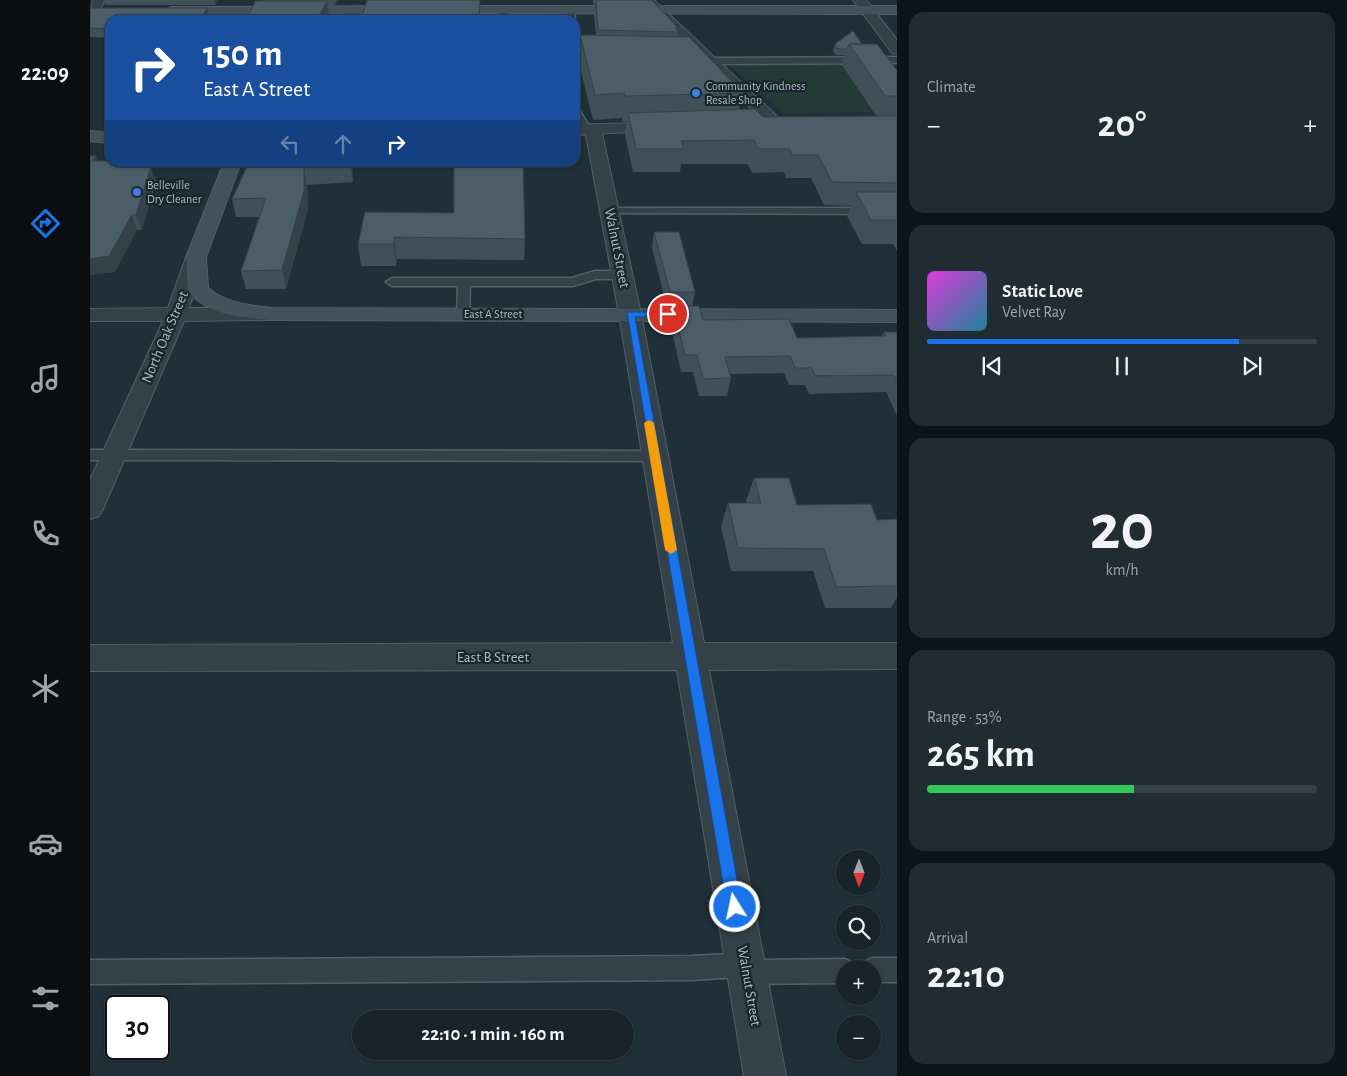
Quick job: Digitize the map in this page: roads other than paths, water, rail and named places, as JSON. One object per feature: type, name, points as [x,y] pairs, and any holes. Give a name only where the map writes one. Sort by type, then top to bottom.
[{"type":"main road","points":[[152,11],[351,15],[420,10],[503,15],[570,15],[651,5],[863,5],[897,10]]},
{"type":"main road","points":[[94,7],[113,11]]},
{"type":"main road","points":[[90,136],[105,138]]},
{"type":"main road","name":"North Oak Street","points":[[196,258],[232,167]]},
{"type":"main road","points":[[196,258],[198,290],[206,298],[229,308],[272,314]]},
{"type":"main road","name":"East A Street","points":[[272,314],[897,316]]},
{"type":"street","points":[[651,5],[702,57],[777,125]]},
{"type":"street","points":[[863,5],[897,50]]},
{"type":"street","points":[[582,124],[679,126]]},
{"type":"street","name":"Walnut Street","points":[[582,124],[609,211],[630,314],[765,1076]]},
{"type":"street","points":[[752,125],[797,125]]},
{"type":"street","name":"North Oak Street","points":[[90,509],[176,315],[196,258]]},
{"type":"street","name":"East A Street","points":[[90,315],[272,314]]},
{"type":"street","name":"East B Street","points":[[90,658],[897,656]]},
{"type":"lane","points":[[580,53],[607,55]]},
{"type":"lane","points":[[702,57],[897,60]]},
{"type":"lane","points":[[609,211],[897,211]]},
{"type":"lane","points":[[392,282],[573,282],[595,276],[622,275]]},
{"type":"lane","points":[[463,314],[464,282]]},
{"type":"lane","points":[[90,455],[654,456]]},
{"type":"lane","points":[[90,972],[692,968],[836,971]]},
{"type":"lane","points":[[881,970],[897,970]]},
{"type":"place","name":"Community Kindness Resale Shop","points":[[696,93]]},
{"type":"place","name":"Belleville Dry Cleaner","points":[[137,192]]}]
